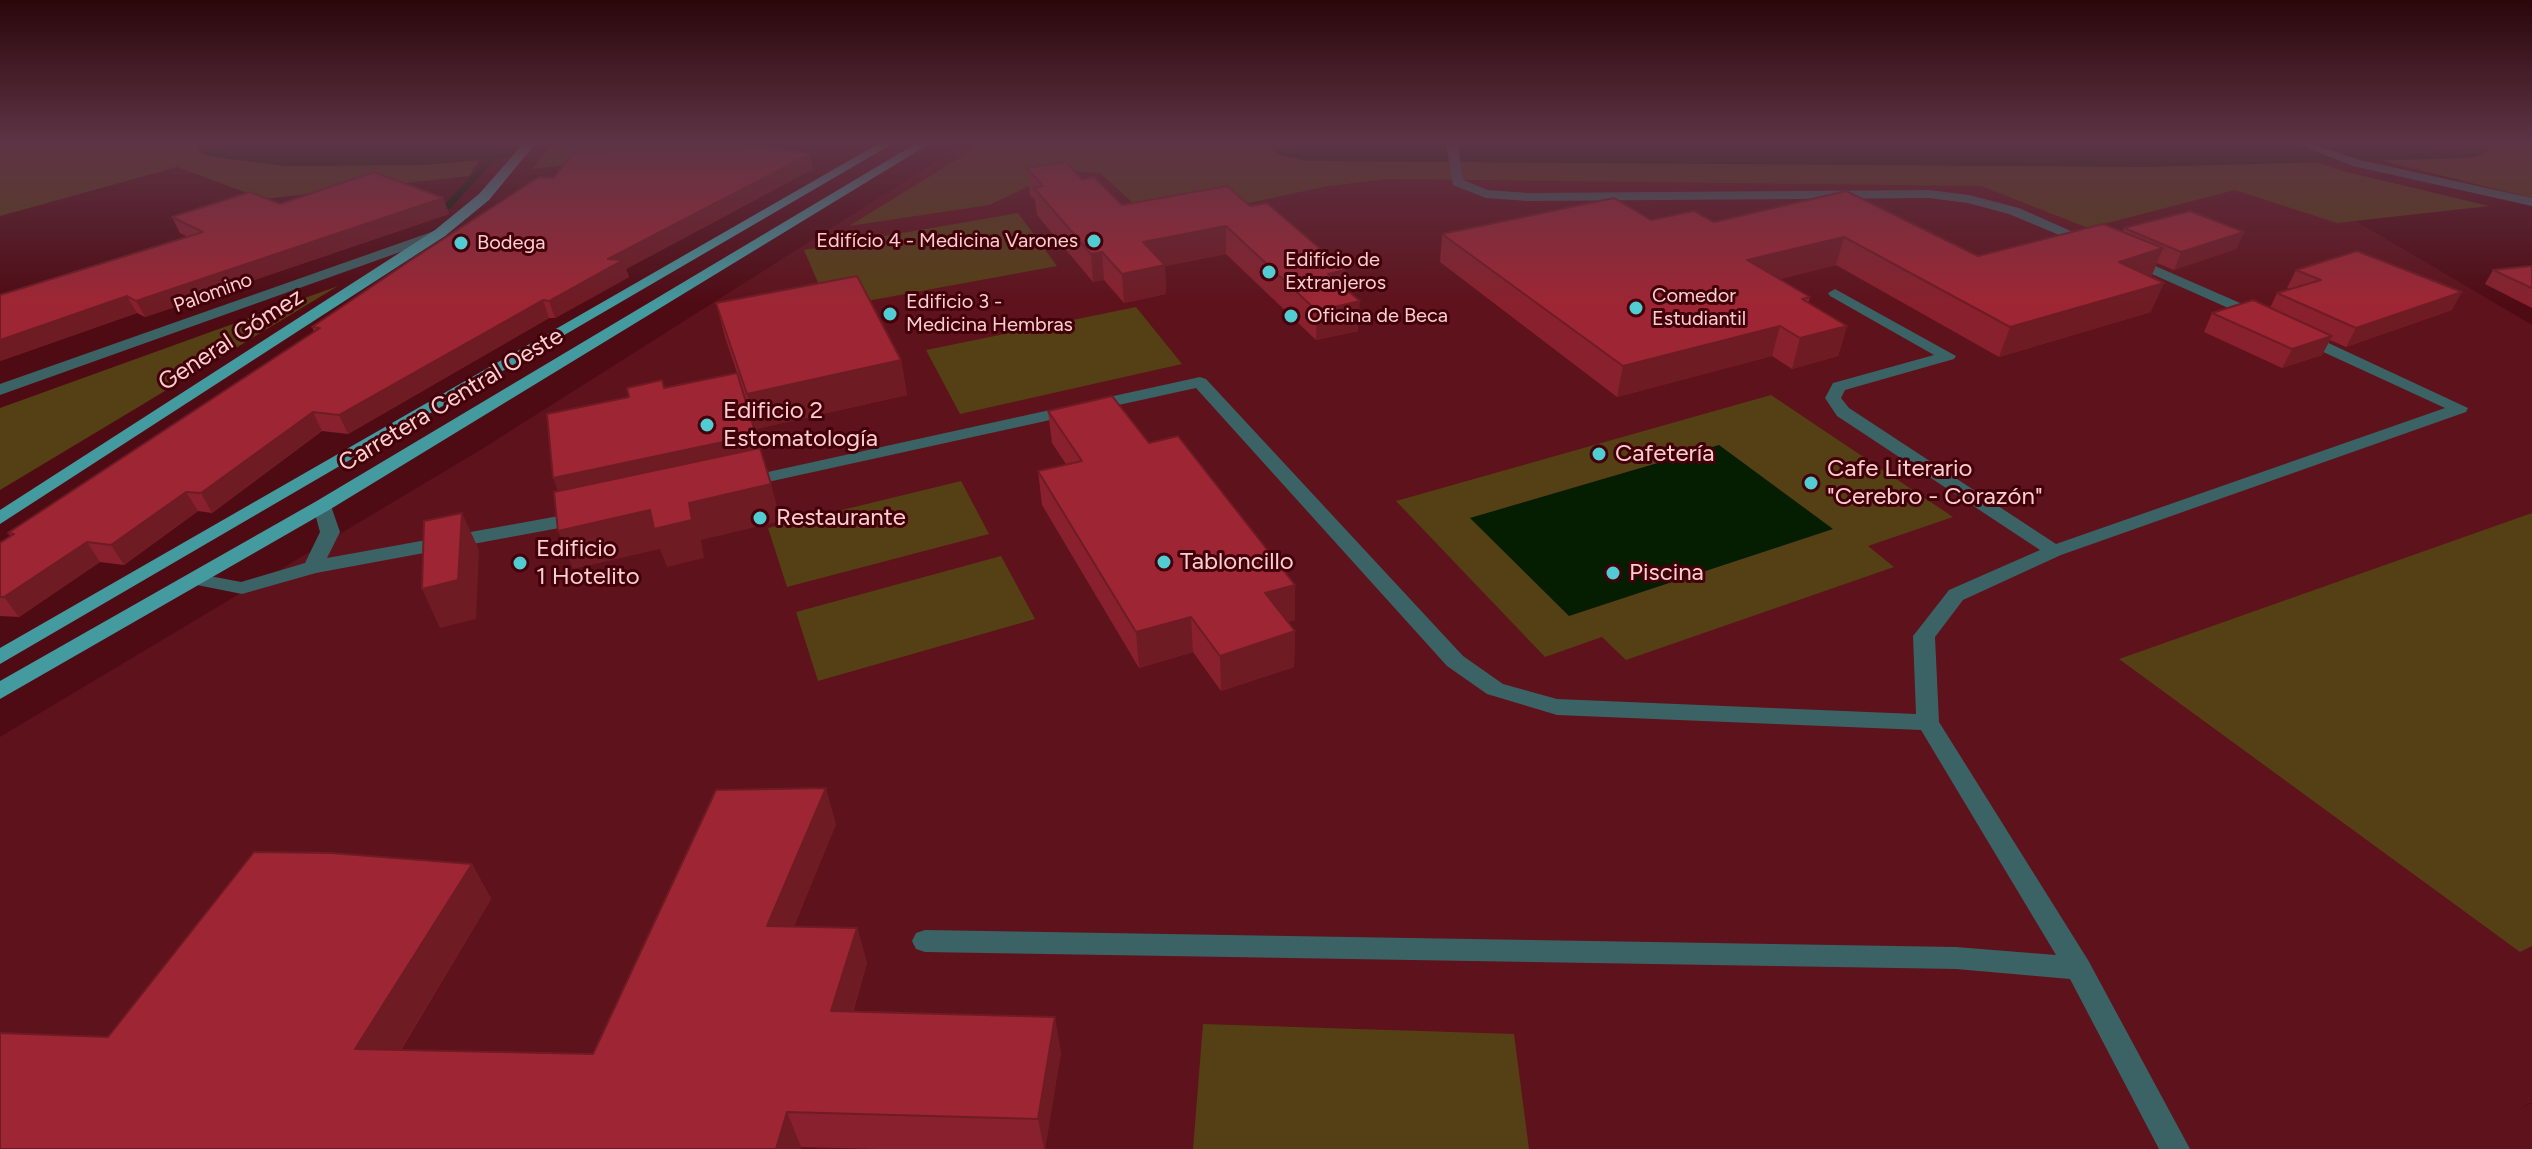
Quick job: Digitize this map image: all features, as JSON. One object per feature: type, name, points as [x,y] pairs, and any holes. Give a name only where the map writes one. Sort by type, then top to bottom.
[{"type":"main road","name":"General Gómez","points":[[0,518],[440,233],[483,198]]},
{"type":"main road","name":"Carretera Central Oeste","points":[[0,657],[793,198]]},
{"type":"main road","name":"Carretera Central Oeste","points":[[0,691],[322,506],[834,198]]},
{"type":"street","points":[[1958,198],[2027,216],[2460,408],[2054,551],[1956,595],[1924,636],[1928,722],[2078,968],[2175,1149]]},
{"type":"street","name":"Palomino","points":[[0,390],[440,233]]},
{"type":"street","points":[[1835,293],[1948,356],[1839,387],[1833,398],[1843,412],[2054,551]]},
{"type":"street","points":[[720,487],[1200,382],[1455,661],[1495,689],[1557,707],[1928,722]]},
{"type":"street","points":[[313,567],[330,532],[322,506]]},
{"type":"street","points":[[194,579],[242,588],[313,567],[596,514]]},
{"type":"street","points":[[925,941],[1940,958],[2078,968]]},
{"type":"shaded area","points":[[0,198],[66,198],[0,216]]},
{"type":"shaded area","points":[[879,198],[2316,198],[2532,325],[2532,1102],[2517,1110],[2532,1103],[2532,1149],[0,1149],[0,737],[482,449]]},
{"type":"shaded area","points":[[895,198],[1005,198],[989,205],[849,226]]},
{"type":"shaded area","points":[[1127,198],[1274,198],[1155,223]]},
{"type":"shaded area","points":[[2011,198],[2206,198],[2088,228]]},
{"type":"shaded area","points":[[2259,198],[2454,198],[2489,206],[2337,223]]},
{"type":"shaded area","points":[[1018,213],[1057,266],[829,308],[804,250]]},
{"type":"shaded area","points":[[338,286],[140,406],[0,490],[0,408]]},
{"type":"shaded area","points":[[1136,307],[1182,364],[960,414],[926,350]]},
{"type":"shaded area","points":[[1771,395],[1953,517],[1868,546],[1894,567],[1626,660],[1602,637],[1545,657],[1396,501]]},
{"type":"shaded area","name":"Piscina","points":[[1719,445],[1833,529],[1569,616],[1470,518]]},
{"type":"shaded area","points":[[961,481],[989,534],[787,587],[768,528]]},
{"type":"shaded area","points":[[2532,513],[2532,946],[2520,952],[2119,659]]},
{"type":"shaded area","points":[[1001,556],[1035,619],[818,681],[796,612]]},
{"type":"shaded area","points":[[1203,1024],[1514,1034],[1529,1149],[1193,1149]]},
{"type":"building","points":[[232,198],[264,198],[280,204],[299,198],[443,198],[136,301],[127,296],[0,340],[0,295],[203,232],[172,217]]},
{"type":"building","points":[[507,198],[726,198],[608,259],[623,260],[549,301],[543,300],[339,415],[313,412],[201,493],[186,492],[111,545],[87,542],[0,597],[0,543],[14,534],[8,533],[320,328],[312,327]]},
{"type":"building","points":[[1042,198],[1115,198],[1122,205],[1163,198],[1240,198],[1250,206],[1267,203],[1345,270],[1328,274],[1360,301],[1317,311],[1226,226],[1143,242],[1165,265],[1122,274],[1102,252],[1091,254]]},
{"type":"building","points":[[1614,198],[1651,220],[1694,211],[1714,222],[1818,198],[1859,198],[1978,256],[2103,224],[2163,248],[2119,262],[2164,283],[2010,327],[1844,237],[1747,260],[1810,297],[1802,299],[1847,326],[1800,338],[1780,326],[1623,366],[1442,234]]},
{"type":"building","points":[[2190,211],[2244,232],[2181,252],[2124,228]]},
{"type":"building","points":[[2357,251],[2462,292],[2356,328],[2277,293],[2321,280],[2296,270]]},
{"type":"building","points":[[2532,266],[2532,288],[2493,270]]},
{"type":"building","points":[[857,276],[901,360],[747,394],[716,303]]},
{"type":"building","points":[[2253,300],[2332,336],[2292,349],[2212,313]]},
{"type":"building","points":[[737,373],[756,435],[553,478],[547,414],[629,397],[627,388],[662,380],[664,388]]},
{"type":"building","name":"Tabloncillo","points":[[1112,396],[1149,443],[1178,436],[1295,585],[1265,593],[1295,631],[1220,656],[1191,617],[1136,632],[1038,471],[1082,461],[1048,411]]},
{"type":"building","points":[[760,448],[771,484],[689,503],[692,520],[654,529],[650,510],[558,531],[554,492]]},
{"type":"building","points":[[462,513],[458,580],[422,589],[424,521]]},
{"type":"building","points":[[826,788],[767,926],[857,928],[831,1011],[1055,1017],[1038,1119],[787,1112],[776,1149],[0,1149],[0,1033],[108,1037],[254,852],[331,853],[472,864],[355,1049],[593,1054],[716,790]]},
{"type":"waterway","points":[[447,207],[456,198]]},
{"type":"place","name":"Edifício 4 - Medicina Varones","points":[[1094,241]]},
{"type":"place","name":"Bodega","points":[[461,243]]},
{"type":"place","name":"Edifício de Extranjeros","points":[[1269,272]]},
{"type":"place","name":"Comedor Estudiantil","points":[[1636,308]]},
{"type":"place","name":"Edificio 3 - Medicina Hembras","points":[[890,314]]},
{"type":"place","name":"Oficina de Beca","points":[[1291,316]]},
{"type":"place","name":"Edificio 2 Estomatología","points":[[707,425]]},
{"type":"place","name":"Cafetería","points":[[1599,454]]},
{"type":"place","name":"Cafe Literario \"Cerebro - Corazón\"","points":[[1811,483]]},
{"type":"place","name":"Restaurante","points":[[760,518]]},
{"type":"place","name":"Tabloncillo","points":[[1164,562]]},
{"type":"place","name":"Edificio 1 Hotelito","points":[[520,563]]},
{"type":"place","name":"Piscina","points":[[1613,573]]}]
